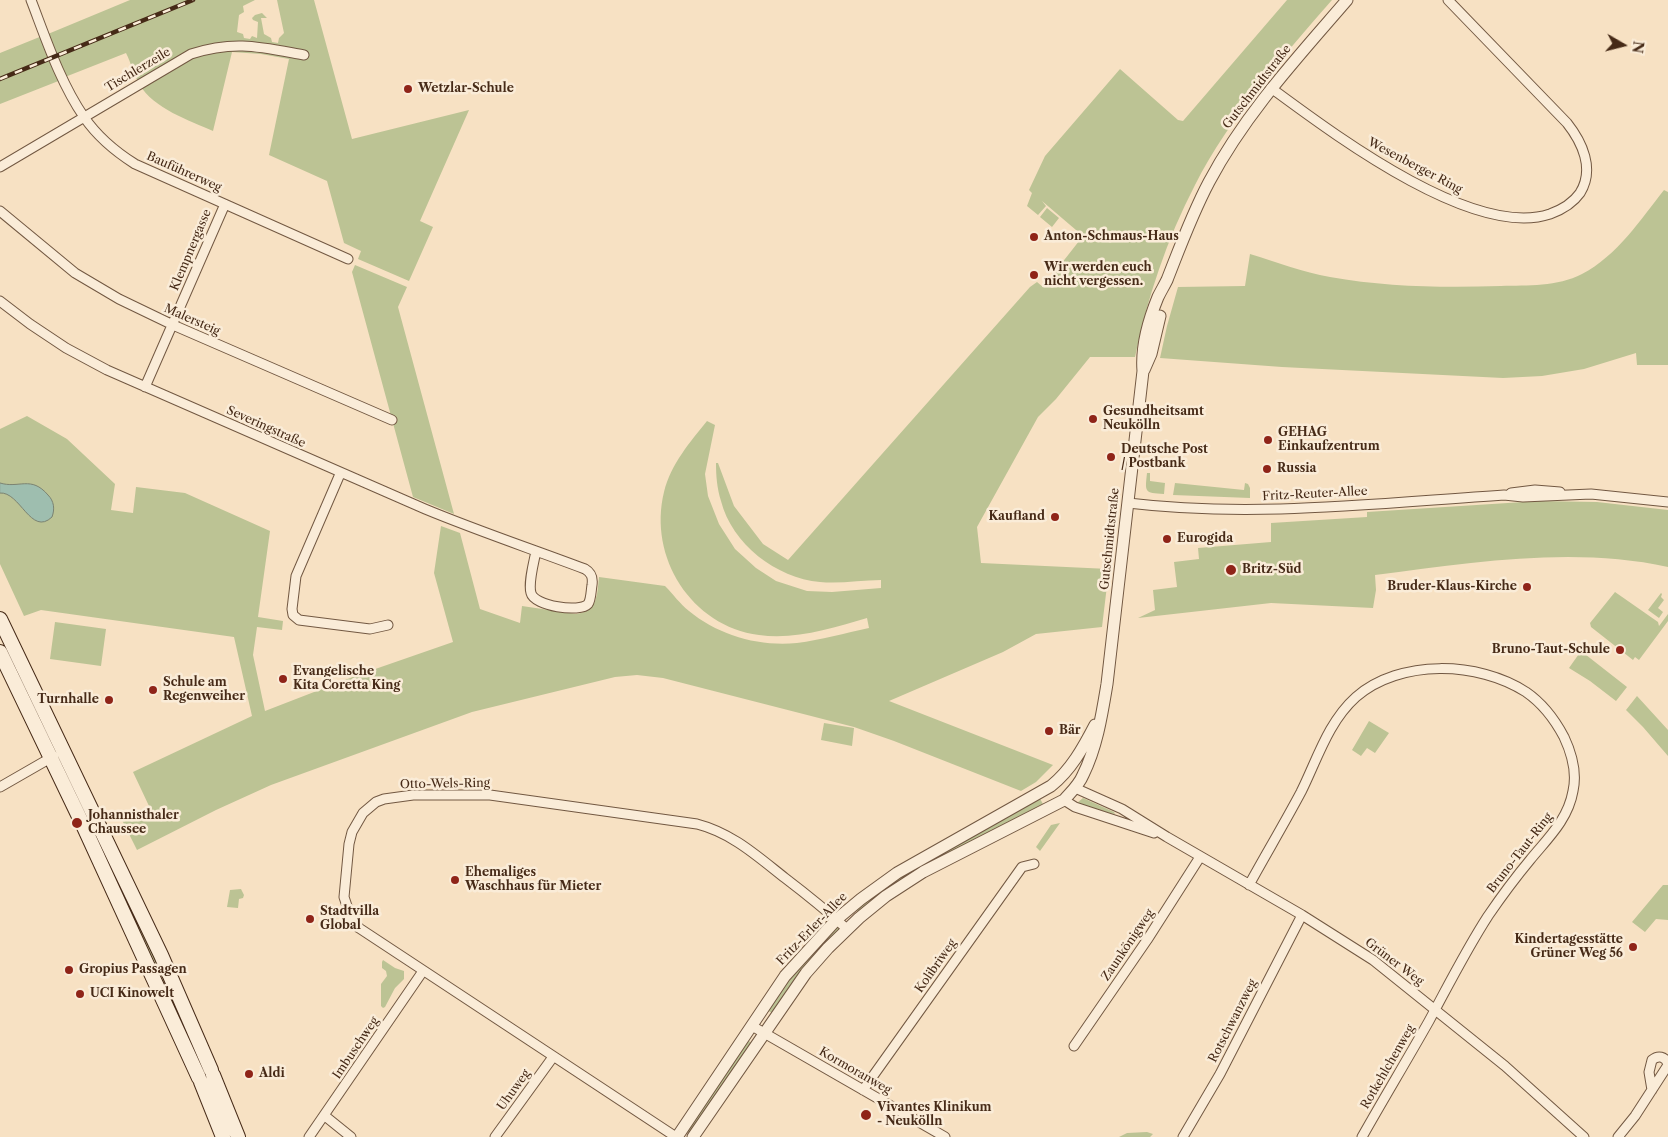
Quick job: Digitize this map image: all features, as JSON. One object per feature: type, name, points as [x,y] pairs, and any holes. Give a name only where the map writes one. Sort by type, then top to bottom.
[{"type":"main road","points":[[0,619],[138,944],[200,1080],[223,1137]]},
{"type":"main road","points":[[0,652],[57,755],[161,955],[238,1137]]},
{"type":"street","name":"Bauführerweg","points":[[31,0],[53,57],[84,117],[121,155],[135,164],[348,259]]},
{"type":"street","name":"Gutschmidtstraße","points":[[1075,788],[1084,775],[1095,742],[1102,710],[1110,662],[1143,371],[1142,358],[1158,297],[1208,182],[1247,120],[1271,88],[1347,0]]},
{"type":"street","name":"Wesenberger Ring","points":[[1271,88],[1361,152],[1444,197],[1481,211],[1509,218],[1537,217],[1556,212],[1575,198],[1583,186],[1586,167],[1582,146],[1567,123],[1448,0]]},
{"type":"street","name":"Tischlerzeile","points":[[0,167],[191,54],[209,48],[242,45],[304,55]]},
{"type":"street","name":"Klempnergasse","points":[[145,387],[224,204]]},
{"type":"street","name":"Malersteig","points":[[0,211],[75,273],[119,299],[173,325],[392,420]]},
{"type":"street","name":"Severingstraße","points":[[0,301],[66,348],[107,370],[340,474],[444,518],[536,550],[585,569],[590,573],[592,580],[590,601],[584,608],[576,609],[551,605],[534,599],[531,594],[531,587],[536,550]]},
{"type":"street","points":[[340,474],[296,576],[293,615],[299,620],[370,629],[388,625]]},
{"type":"street","name":"Fritz-Reuter-Allee","points":[[1128,503],[1192,509],[1268,510],[1504,495],[1536,490],[1668,502]]},
{"type":"street","name":"Bruno-Taut-Ring","points":[[1249,885],[1301,791],[1332,726],[1350,703],[1371,686],[1393,675],[1423,668],[1443,669],[1492,677],[1526,692],[1553,718],[1566,743],[1573,765],[1574,776],[1568,811],[1556,830],[1515,879],[1488,918],[1435,1010]]},
{"type":"street","name":"Gutschmidtstraße","points":[[1062,778],[1084,747],[1102,710]]},
{"type":"street","points":[[0,787],[57,755]]},
{"type":"street","points":[[1062,778],[1075,788]]},
{"type":"street","name":"Fritz-Erler-Allee","points":[[676,1137],[786,976],[837,919],[897,873],[1062,778]]},
{"type":"street","points":[[1051,786],[1064,800]]},
{"type":"street","name":"Fritz-Erler-Allee","points":[[693,1137],[763,1032],[806,973],[847,929],[886,896],[923,872],[1064,800],[1075,788]]},
{"type":"street","name":"Grüner Weg","points":[[1075,788],[1122,809],[1167,838],[1302,915],[1373,960],[1504,1066],[1584,1137]]},
{"type":"street","name":"Otto-Wels-Ring","points":[[676,1137],[359,928],[351,918],[344,897],[350,844],[355,825],[363,813],[376,802],[392,797],[468,794],[505,796],[706,826],[734,839],[837,919],[847,929]]},
{"type":"street","name":"Grüner Weg","points":[[1064,800],[1075,808],[1167,838]]},
{"type":"street","name":"Zaunkönigweg","points":[[1074,1046],[1168,908],[1200,857]]},
{"type":"street","name":"Kolibriweg","points":[[863,1090],[1022,867],[1034,864]]},
{"type":"street","name":"Rotschwanzweg","points":[[1183,1137],[1220,1074],[1302,915]]},
{"type":"street","name":"Imbuschweg","points":[[309,1137],[423,971]]},
{"type":"street","name":"Rotkehlchenweg","points":[[1362,1137],[1435,1010]]},
{"type":"street","name":"Kormoranweg","points":[[752,1026],[945,1137]]},
{"type":"street","name":"Uhuweg","points":[[495,1137],[553,1057]]},
{"type":"street","points":[[1618,1137],[1652,1090],[1668,1065],[1665,1059],[1661,1057],[1652,1060],[1649,1072],[1652,1090]]},
{"type":"street","points":[[325,1116],[352,1137]]},
{"type":"green space","points":[[130,0],[255,0],[243,6],[244,12],[239,15],[237,32],[243,34],[244,38],[250,39],[252,36],[257,38],[258,22],[252,18],[262,13],[267,18],[261,18],[264,34],[271,38],[272,42],[278,43],[279,38],[284,33],[277,0],[314,0],[352,139],[469,110],[420,221],[433,227],[409,281],[358,259],[361,251],[344,243],[327,181],[269,155],[289,59],[261,54],[232,52],[213,131],[173,113],[146,93],[136,77],[126,53],[65,77],[48,34]]},
{"type":"green space","points":[[1287,0],[1332,0],[1258,88],[1224,135],[1195,185],[1159,269],[1135,357],[1090,357],[1056,399],[1038,417],[977,527],[981,563],[1109,569],[1102,627],[1036,634],[1003,652],[889,701],[1053,765],[1036,782],[1021,791],[854,727],[663,678],[637,675],[615,677],[472,712],[271,785],[216,810],[137,850],[121,818],[149,806],[133,772],[252,716],[234,637],[41,610],[24,616],[0,564],[0,429],[27,416],[67,439],[115,484],[111,510],[133,513],[136,487],[185,493],[270,531],[258,617],[283,621],[282,630],[257,627],[253,655],[265,711],[358,675],[453,642],[434,573],[441,526],[460,533],[480,609],[520,623],[522,606],[576,614],[589,609],[595,601],[599,577],[665,586],[686,608],[700,619],[726,633],[754,641],[783,644],[797,643],[869,628],[867,618],[800,634],[787,636],[759,635],[735,629],[713,618],[695,603],[680,584],[669,563],[663,540],[661,516],[664,492],[671,472],[682,454],[707,421],[715,425],[705,474],[708,496],[719,524],[735,549],[756,568],[776,581],[807,591],[832,592],[881,588],[881,580],[820,582],[804,579],[772,566],[758,556],[735,531],[727,517],[721,501],[716,463],[718,463],[734,506],[763,544],[788,560],[1030,287],[1037,282],[1043,287],[1083,236],[1042,201],[1046,206],[1038,215],[1027,206],[1032,193],[1029,190],[1045,156],[1120,69],[1178,120],[1183,121]]},
{"type":"green space","points":[[42,36],[61,80],[0,104],[0,53]]},
{"type":"green space","points":[[1664,190],[1668,192],[1668,365],[1637,365],[1636,353],[1584,369],[1542,376],[1503,378],[1282,367],[1160,358],[1178,287],[1245,286],[1250,254],[1320,275],[1372,283],[1458,287],[1553,283],[1582,274],[1606,257],[1628,236]]},
{"type":"green space","points":[[1047,208],[1059,218],[1052,227],[1040,217]]},
{"type":"green space","points":[[355,265],[407,287],[398,307],[454,514],[413,497],[352,272]]},
{"type":"green space","points":[[1147,473],[1150,473],[1150,481],[1165,483],[1164,494],[1153,493],[1147,490]]},
{"type":"green space","points":[[1175,483],[1244,490],[1245,483],[1250,488],[1250,498],[1173,495]]},
{"type":"green space","points":[[1539,501],[1597,502],[1668,510],[1668,567],[1632,561],[1595,558],[1558,557],[1485,562],[1375,575],[1376,590],[1373,608],[1271,603],[1138,618],[1155,610],[1153,590],[1177,587],[1174,562],[1199,559],[1198,548],[1271,542],[1271,523],[1367,517],[1367,512]]},
{"type":"green space","points":[[1615,592],[1658,622],[1659,626],[1668,614],[1668,621],[1639,660],[1635,657],[1633,660],[1591,627],[1590,623]]},
{"type":"green space","points":[[1661,593],[1661,597],[1664,600],[1658,608],[1663,612],[1659,618],[1648,610]]},
{"type":"green space","points":[[55,622],[106,629],[101,666],[50,659]]},
{"type":"green space","points":[[1581,651],[1627,687],[1616,701],[1569,668]]},
{"type":"green space","points":[[1637,696],[1668,730],[1668,756],[1626,710]]},
{"type":"green space","points":[[1369,721],[1389,733],[1375,753],[1367,748],[1361,756],[1352,750]]},
{"type":"green space","points":[[824,723],[854,728],[852,746],[821,740]]},
{"type":"green space","points":[[1039,797],[1043,804],[989,832],[859,913],[856,909],[887,884]]},
{"type":"green space","points":[[1083,798],[1115,814],[1094,810],[1077,803]]},
{"type":"green space","points":[[1060,823],[1040,851],[1036,847],[1051,825]]},
{"type":"green space","points":[[1663,885],[1668,885],[1668,920],[1656,919],[1645,932],[1632,922]]},
{"type":"green space","points":[[241,889],[244,895],[243,898],[239,899],[238,908],[227,907],[230,890]]},
{"type":"green space","points":[[135,908],[191,1039],[130,910]]},
{"type":"green space","points":[[835,927],[839,929],[772,1013],[767,1010],[787,982]]},
{"type":"green space","points":[[383,960],[395,968],[404,971],[404,979],[395,988],[383,1008],[381,1006],[381,984],[387,976],[386,971],[382,968]]},
{"type":"green space","points":[[747,1040],[752,1043],[691,1134],[686,1131]]},
{"type":"green space","points":[[1147,1132],[1153,1134],[1150,1137],[1119,1137],[1127,1133]]},
{"type":"shaded area","points":[[0,483],[30,484],[42,489],[53,502],[52,517],[45,522],[32,518],[14,499],[7,494],[0,493]]},
{"type":"railway","points":[[0,79],[193,0]]},
{"type":"place","name":"Wetzlar-Schule","points":[[408,89]]},
{"type":"place","name":"Anton-Schmaus-Haus","points":[[1034,237]]},
{"type":"place","name":"Wir werden euch nicht vergessen.","points":[[1034,275]]},
{"type":"place","name":"Gesundheitsamt Neukölln","points":[[1093,419]]},
{"type":"place","name":"GEHAG Einkaufzentrum","points":[[1268,440]]},
{"type":"place","name":"Deutsche Post / Postbank","points":[[1111,457]]},
{"type":"place","name":"Russia","points":[[1267,469]]},
{"type":"place","name":"Kaufland","points":[[1055,517]]},
{"type":"place","name":"Eurogida","points":[[1167,539]]},
{"type":"place","name":"Britz-Süd","points":[[1231,570]]},
{"type":"place","name":"Bruder-Klaus-Kirche","points":[[1527,587]]},
{"type":"place","name":"Bruno-Taut-Schule","points":[[1620,650]]},
{"type":"place","name":"Evangelische Kita Coretta King","points":[[283,679]]},
{"type":"place","name":"Schule am Regenweiher","points":[[153,690]]},
{"type":"place","name":"Turnhalle","points":[[109,700]]},
{"type":"place","name":"Bär","points":[[1049,731]]},
{"type":"place","name":"Johannisthaler Chaussee","points":[[77,823]]},
{"type":"place","name":"Ehemaliges Waschhaus für Mieter","points":[[455,880]]},
{"type":"place","name":"Stadtvilla Global","points":[[310,919]]},
{"type":"place","name":"Kindertagesstätte Grüner Weg 56","points":[[1633,947]]},
{"type":"place","name":"Gropius Passagen","points":[[69,970]]},
{"type":"place","name":"UCI Kinowelt","points":[[80,994]]},
{"type":"place","name":"Aldi","points":[[249,1074]]},
{"type":"place","name":"Vivantes Klinikum - Neukölln","points":[[866,1115]]}]
